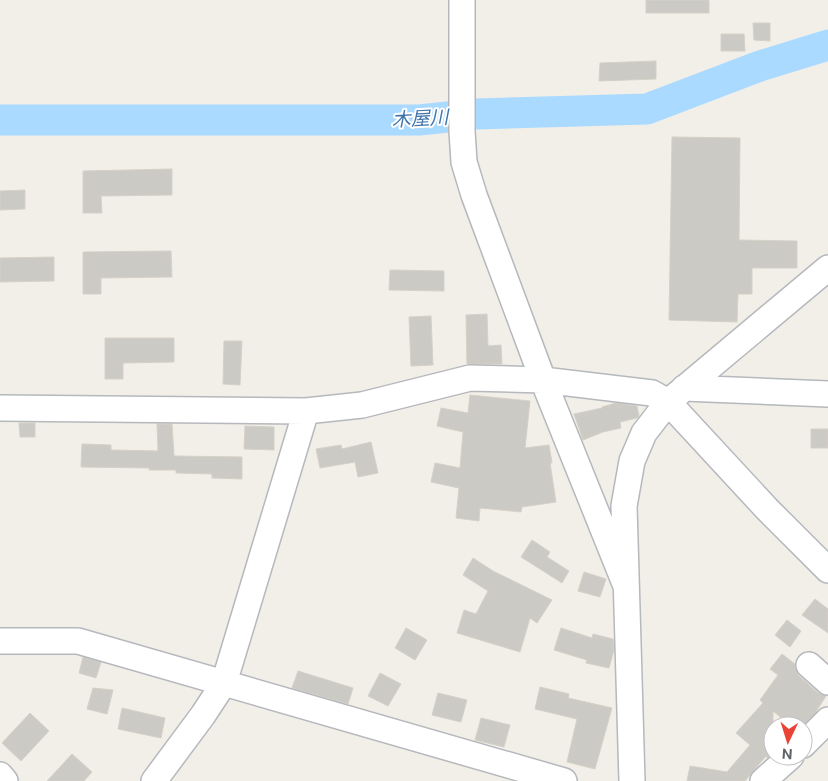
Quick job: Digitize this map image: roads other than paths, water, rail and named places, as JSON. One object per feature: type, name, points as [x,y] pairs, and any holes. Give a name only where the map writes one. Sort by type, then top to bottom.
[{"type":"street","points":[[462,0],[462,131],[464,162],[474,195],[543,380],[626,586]]},
{"type":"street","points":[[632,781],[624,506],[632,461],[644,433],[676,395],[828,268]]},
{"type":"street","points":[[0,408],[306,411],[362,405],[470,378],[543,380],[676,395],[828,394]]},
{"type":"street","points":[[676,395],[767,509],[828,570]]},
{"type":"street","points":[[154,781],[203,715],[224,683],[306,411]]},
{"type":"street","points":[[0,642],[78,640],[564,781]]},
{"type":"street","points":[[809,665],[828,682]]},
{"type":"street","points":[[813,735],[828,720]]},
{"type":"street","points":[[763,781],[780,766]]},
{"type":"street","points":[[0,775],[5,781]]},
{"type":"waterway","name":"木屋川","points":[[0,120],[419,120],[476,114],[647,109],[760,66],[828,45]]}]
